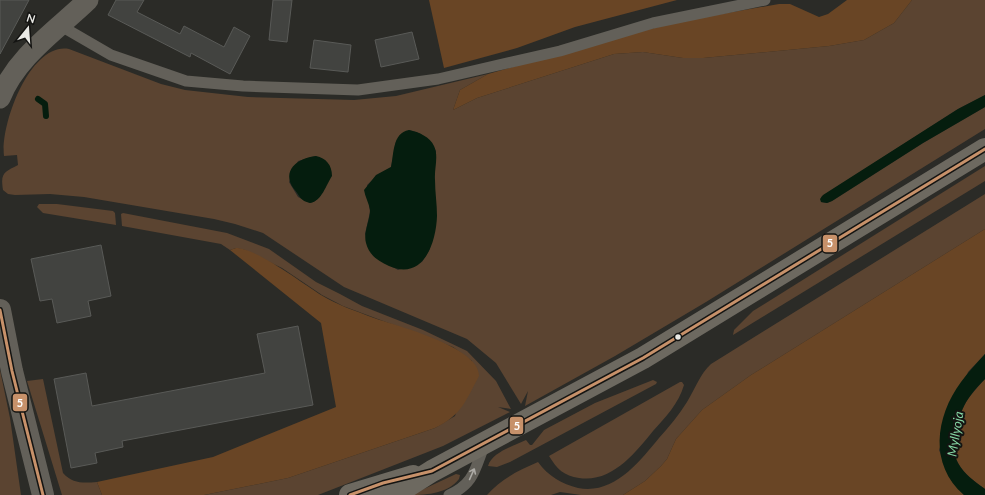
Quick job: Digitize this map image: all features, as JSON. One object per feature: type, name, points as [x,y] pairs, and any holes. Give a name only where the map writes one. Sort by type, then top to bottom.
[{"type":"main road","points":[[394,495],[432,471],[643,358],[985,148]]},
{"type":"main road","points":[[350,495],[384,483],[432,471]]},
{"type":"street","points":[[0,98],[14,73],[28,54],[61,26],[88,0]]},
{"type":"street","points":[[0,310],[12,371],[43,495]]},
{"type":"lane","points":[[61,26],[111,55],[186,81],[243,86],[358,90],[438,79],[560,51],[654,23],[765,0]]},
{"type":"lane","points":[[449,495],[459,490],[469,481],[484,444]]},
{"type":"shaded area","points":[[429,0],[677,0],[575,27],[517,48],[444,68]]},
{"type":"shaded area","points":[[847,0],[912,0],[894,23],[864,40],[829,46],[703,58],[683,58],[643,52],[614,54],[477,98],[453,110],[460,90],[488,74],[621,36],[687,20],[779,4],[790,4],[819,17],[828,14]]},
{"type":"shaded area","points":[[912,0],[985,0],[985,95],[958,109],[821,197],[821,202],[827,203],[832,201],[923,143],[985,107],[985,129],[706,302],[615,356],[525,406],[528,391],[521,404],[496,363],[467,339],[344,287],[263,233],[214,219],[84,197],[50,194],[15,195],[8,194],[3,190],[2,179],[4,173],[18,165],[17,155],[4,156],[4,142],[7,125],[20,88],[30,72],[42,58],[55,50],[69,49],[161,84],[185,90],[248,97],[354,100],[396,96],[488,74],[460,90],[453,110],[477,98],[614,54],[643,52],[683,58],[703,58],[829,46],[864,40],[894,23]],"holes":[[[409,130],[425,137],[436,151],[430,249],[422,262],[398,270],[373,256],[365,234],[370,212],[367,185],[379,174],[391,167],[396,141]],[[316,156],[330,178],[320,196],[310,203],[298,197],[289,182],[298,161]]]},
{"type":"shaded area","points":[[985,166],[985,181],[733,335],[734,330],[753,311]]},
{"type":"shaded area","points":[[985,194],[985,229],[751,375],[702,410],[676,439],[667,459],[661,466],[645,481],[623,495],[581,495],[560,492],[551,495],[487,495],[498,484],[524,468],[538,462],[556,479],[578,488],[591,489],[603,487],[614,482],[624,475],[643,457],[681,412],[704,372],[711,364]]},
{"type":"shaded area","points":[[39,204],[57,204],[113,211],[115,213],[116,225],[43,213],[37,207]]},
{"type":"shaded area","points":[[123,213],[227,233],[269,249],[316,282],[362,306],[423,330],[467,351],[496,381],[511,409],[498,407],[510,412],[443,446],[318,495],[204,495],[288,478],[435,428],[455,416],[472,361],[453,347],[343,306],[322,295],[282,268],[245,250],[236,248],[230,250],[221,244],[122,226],[121,214]]},
{"type":"shaded area","points":[[985,229],[985,354],[968,372],[939,450],[951,480],[964,495],[623,495],[645,481],[661,466],[667,459],[676,439],[702,410],[751,375]]},
{"type":"shaded area","points":[[236,248],[245,250],[267,260],[321,295],[347,308],[418,332],[452,347],[466,356],[476,366],[479,376],[457,412],[451,418],[435,428],[288,478],[204,495],[102,495],[97,482],[213,457],[336,407],[321,323],[230,250]]},
{"type":"shaded area","points":[[0,370],[10,418],[21,495],[0,495]]},
{"type":"shaded area","points":[[43,379],[63,473],[74,481],[97,482],[102,495],[62,495],[27,381]]},
{"type":"shaded area","points":[[985,379],[985,489],[970,478],[960,467],[956,457],[955,434],[964,406],[971,395]]},
{"type":"shaded area","points":[[653,380],[657,382],[656,384],[510,462],[497,467],[488,466],[494,457],[504,450],[526,440],[530,445],[532,445],[544,430],[595,403]]},
{"type":"shaded area","points":[[680,382],[684,385],[682,392],[671,410],[630,457],[622,465],[612,471],[602,476],[591,478],[569,476],[555,465],[549,456]]},
{"type":"shaded area","points":[[456,474],[460,475],[459,479],[454,484],[443,490],[431,494],[411,495]]},
{"type":"water","points":[[985,95],[985,107],[923,143],[832,201],[827,203],[821,202],[820,199],[823,195],[958,109]]},
{"type":"water","points":[[409,130],[417,132],[427,138],[434,146],[436,158],[435,176],[437,216],[434,238],[425,257],[419,264],[411,268],[401,269],[389,266],[378,260],[367,247],[365,235],[370,210],[364,190],[376,175],[391,167],[395,145],[399,135]]},
{"type":"water","points":[[316,156],[323,158],[330,165],[332,176],[321,196],[314,202],[310,203],[300,198],[290,182],[289,177],[293,166],[303,159]]},
{"type":"water","name":"Myllyoja","points":[[985,354],[985,379],[973,392],[964,406],[955,434],[955,450],[960,467],[974,481],[985,489],[985,495],[964,495],[953,483],[945,470],[941,455],[941,425],[952,396],[964,378]]},
{"type":"building","points":[[0,0],[29,0],[0,54]]},
{"type":"building","points":[[116,0],[144,0],[137,12],[180,34],[184,26],[224,47],[234,27],[250,36],[230,74],[191,53],[190,57],[108,15]]},
{"type":"building","points":[[273,0],[292,0],[287,42],[269,40]]},
{"type":"building","points":[[412,32],[419,59],[381,67],[375,40]]},
{"type":"building","points":[[314,40],[351,45],[348,72],[310,68]]},
{"type":"building","points":[[101,245],[111,296],[88,301],[91,316],[57,323],[52,299],[40,301],[31,259]]},
{"type":"building","points":[[298,326],[313,405],[122,441],[123,447],[95,453],[97,463],[71,468],[54,379],[86,373],[92,406],[265,373],[257,334]]},
{"type":"waterway","points":[[38,99],[45,104],[46,116]]},
{"type":"transit line","name":"5","points":[[350,495],[383,483],[432,471],[643,358],[985,149]]},
{"type":"transit line","name":"5","points":[[0,310],[12,371],[43,495]]}]
